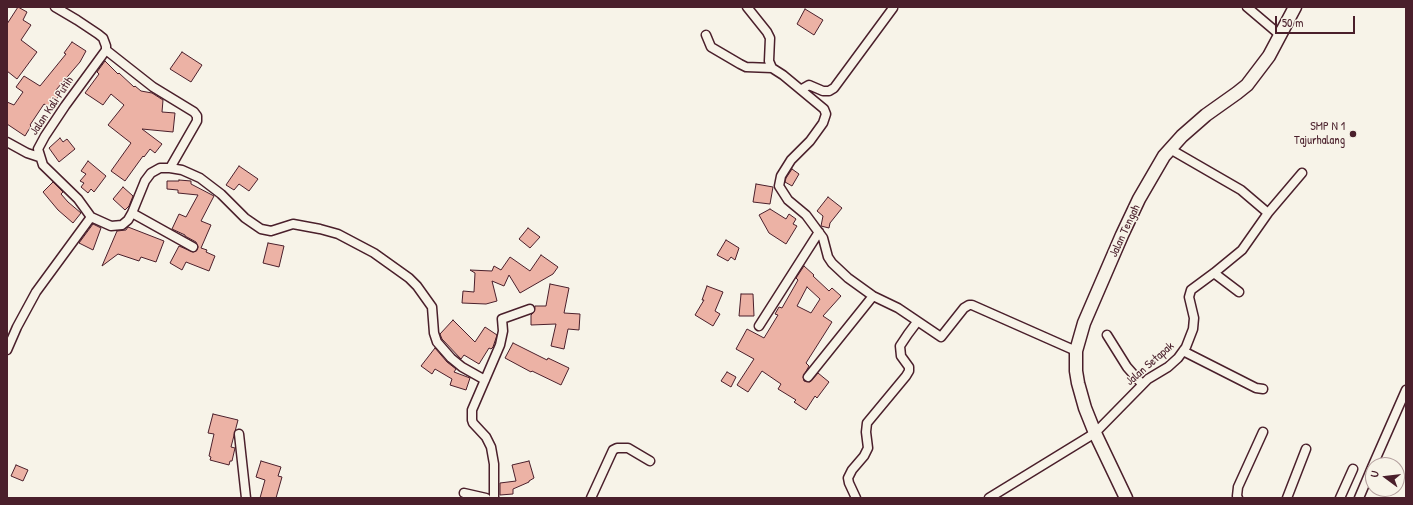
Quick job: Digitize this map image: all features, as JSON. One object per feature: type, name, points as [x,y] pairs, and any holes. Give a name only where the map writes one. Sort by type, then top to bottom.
[{"type":"main road","name":"Jalan Tengah","points":[[1126,498],[1095,433],[1085,408],[1078,383],[1076,371],[1076,351],[1084,322],[1122,235],[1164,156],[1170,148],[1206,115],[1237,94],[1247,85],[1269,56],[1295,7]]},
{"type":"street","points":[[55,7],[103,38],[106,50],[153,87],[194,112],[197,116],[197,121],[170,168]]},
{"type":"street","points":[[747,7],[770,38],[769,61],[772,68]]},
{"type":"street","points":[[1247,7],[1280,35]]},
{"type":"street","points":[[802,89],[809,85],[824,91],[829,91],[834,88],[893,8]]},
{"type":"street","points":[[706,34],[711,47],[746,67],[772,68],[783,74],[824,109],[825,118],[819,129],[791,160],[781,176],[779,186],[788,200],[806,215],[823,238],[828,257],[832,263],[848,278],[874,296],[898,308],[941,337],[964,308],[972,305],[1076,351]]},
{"type":"street","name":"Jalan Kali Putih","points":[[39,157],[38,150],[44,136],[106,50]]},
{"type":"street","points":[[7,142],[27,153],[39,157],[43,165],[75,196],[91,217],[111,226],[122,225],[128,220],[145,181],[151,173],[160,168],[170,168],[182,170],[200,178],[221,194],[245,218],[260,229],[271,231],[293,224],[320,229],[345,237],[360,245],[410,278],[432,306],[434,333],[437,342],[442,349],[462,367],[485,380]]},
{"type":"street","points":[[1170,148],[1241,190],[1268,213]]},
{"type":"street","name":"Jalan Setapak","points":[[989,498],[1095,433],[1148,378],[1168,367],[1178,358],[1191,337],[1193,329],[1194,318],[1190,293],[1193,287],[1214,273],[1242,250],[1268,213],[1302,173]]},
{"type":"street","points":[[132,213],[193,247]]},
{"type":"street","points":[[7,350],[36,292],[91,217]]},
{"type":"street","points":[[759,326],[818,232]]},
{"type":"street","points":[[1214,273],[1239,292]]},
{"type":"street","points":[[808,377],[874,296]]},
{"type":"street","points":[[494,498],[494,464],[491,447],[486,437],[476,427],[472,420],[472,410],[502,338],[502,319],[530,309]]},
{"type":"street","points":[[856,498],[848,478],[868,448],[866,432],[867,422],[909,371],[909,366],[901,356],[900,346],[917,322]]},
{"type":"street","points":[[1107,335],[1127,367],[1142,384]]},
{"type":"street","points":[[1183,351],[1256,388],[1263,389]]},
{"type":"street","points":[[1377,457],[1406,390]]},
{"type":"street","points":[[1238,498],[1238,487],[1263,432]]},
{"type":"street","points":[[239,434],[246,498]]},
{"type":"street","points":[[591,498],[613,450],[617,448],[628,448],[650,461]]},
{"type":"street","points":[[1287,498],[1306,449]]},
{"type":"street","points":[[1340,498],[1352,469]]},
{"type":"street","points":[[1359,498],[1365,484]]},
{"type":"street","points":[[464,493],[486,498]]},
{"type":"building","points":[[18,7],[27,12],[23,20],[31,25],[21,40],[37,52],[17,79],[7,71],[7,24]]},
{"type":"building","points":[[805,9],[823,20],[814,35],[797,24]]},
{"type":"building","points":[[72,42],[86,51],[80,62],[56,90],[60,94],[50,108],[44,104],[30,125],[31,126],[25,136],[7,124],[7,102],[14,105],[23,92],[16,87],[24,76],[40,86],[66,54],[64,53]]},
{"type":"building","points":[[182,52],[202,65],[191,82],[170,69]]},
{"type":"building","points":[[105,61],[134,87],[135,86],[141,91],[152,93],[163,100],[162,112],[175,113],[173,132],[142,129],[162,144],[155,153],[150,149],[144,157],[143,156],[125,181],[111,171],[131,143],[108,125],[124,105],[111,94],[103,105],[85,93],[99,74],[97,72]]},
{"type":"building","points":[[60,138],[63,142],[67,139],[75,149],[59,162],[49,148]]},
{"type":"building","points":[[88,161],[106,176],[94,192],[91,189],[88,193],[81,187],[84,183],[80,181],[86,174],[81,171]]},
{"type":"building","points":[[239,166],[258,179],[249,191],[239,184],[234,190],[226,185]]},
{"type":"building","points":[[792,169],[799,174],[792,186],[785,182]]},
{"type":"building","points":[[167,181],[191,181],[191,184],[214,196],[201,221],[211,225],[201,248],[207,250],[206,252],[215,256],[209,271],[186,262],[182,270],[170,263],[179,246],[193,252],[196,251],[198,247],[196,242],[172,229],[179,214],[186,217],[198,195],[178,193],[178,190],[167,189]]},
{"type":"building","points":[[53,182],[63,192],[61,194],[68,202],[81,213],[73,223],[58,210],[43,192]]},
{"type":"building","points":[[756,184],[773,187],[770,204],[753,202]]},
{"type":"building","points":[[123,187],[133,196],[129,206],[125,210],[113,199]]},
{"type":"building","points":[[828,197],[842,208],[830,223],[829,228],[821,226],[823,216],[817,211]]},
{"type":"building","points":[[770,209],[786,219],[789,214],[796,219],[793,224],[797,226],[786,244],[769,233],[759,215]]},
{"type":"building","points":[[93,224],[101,228],[93,250],[79,243]]},
{"type":"building","points":[[128,227],[164,241],[156,262],[141,257],[139,261],[118,254],[102,266],[117,231],[126,230]]},
{"type":"building","points":[[528,228],[540,237],[530,248],[519,239]]},
{"type":"building","points":[[726,240],[739,248],[735,260],[731,257],[728,261],[717,255]]},
{"type":"building","points":[[268,243],[284,246],[279,267],[263,263]]},
{"type":"building","points":[[541,255],[558,267],[553,274],[520,293],[509,275],[504,286],[492,281],[497,301],[486,304],[462,303],[463,291],[474,292],[475,273],[470,270],[492,271],[494,266],[501,270],[510,257],[530,271]]},
{"type":"building","points":[[804,266],[829,291],[832,288],[841,296],[823,316],[832,322],[806,363],[809,366],[803,377],[804,381],[810,382],[818,373],[829,382],[817,398],[815,396],[806,410],[794,402],[796,400],[778,389],[781,384],[762,371],[748,392],[737,385],[754,359],[736,349],[747,329],[764,338],[778,315],[775,314],[779,307],[782,308],[798,280],[796,278]],"holes":[[[807,287],[820,299],[811,313],[797,306]]]},
{"type":"building","points":[[550,284],[569,288],[564,313],[580,314],[579,330],[568,329],[564,349],[551,346],[556,324],[531,325],[531,315],[534,312],[535,306],[546,306]]},
{"type":"building","points":[[707,286],[723,292],[715,311],[720,314],[713,326],[695,315],[704,300],[702,300]]},
{"type":"building","points":[[741,294],[753,294],[754,316],[739,316]]},
{"type":"building","points":[[453,320],[475,342],[485,327],[497,335],[493,347],[491,349],[489,348],[479,364],[464,355],[461,359],[442,339],[440,334]]},
{"type":"building","points":[[513,343],[547,360],[548,358],[569,368],[561,385],[532,371],[531,372],[505,358]]},
{"type":"building","points":[[435,348],[447,362],[456,369],[454,372],[470,378],[466,390],[450,385],[452,379],[435,369],[432,374],[421,366]]},
{"type":"building","points":[[727,372],[736,377],[731,387],[721,381]]},
{"type":"building","points":[[213,414],[238,420],[231,447],[235,448],[232,461],[230,461],[229,465],[210,460],[211,457],[209,456],[214,434],[208,433]]},
{"type":"building","points":[[261,461],[281,467],[278,476],[282,477],[276,498],[260,498],[265,480],[256,477]]},
{"type":"building","points":[[529,461],[534,478],[529,482],[513,489],[513,494],[500,495],[500,483],[516,481],[512,465]]},
{"type":"building","points":[[16,465],[28,470],[23,481],[11,476]]},
{"type":"place","name":"SMP N 1 Tajurhalang","points":[[1353,134]]}]
